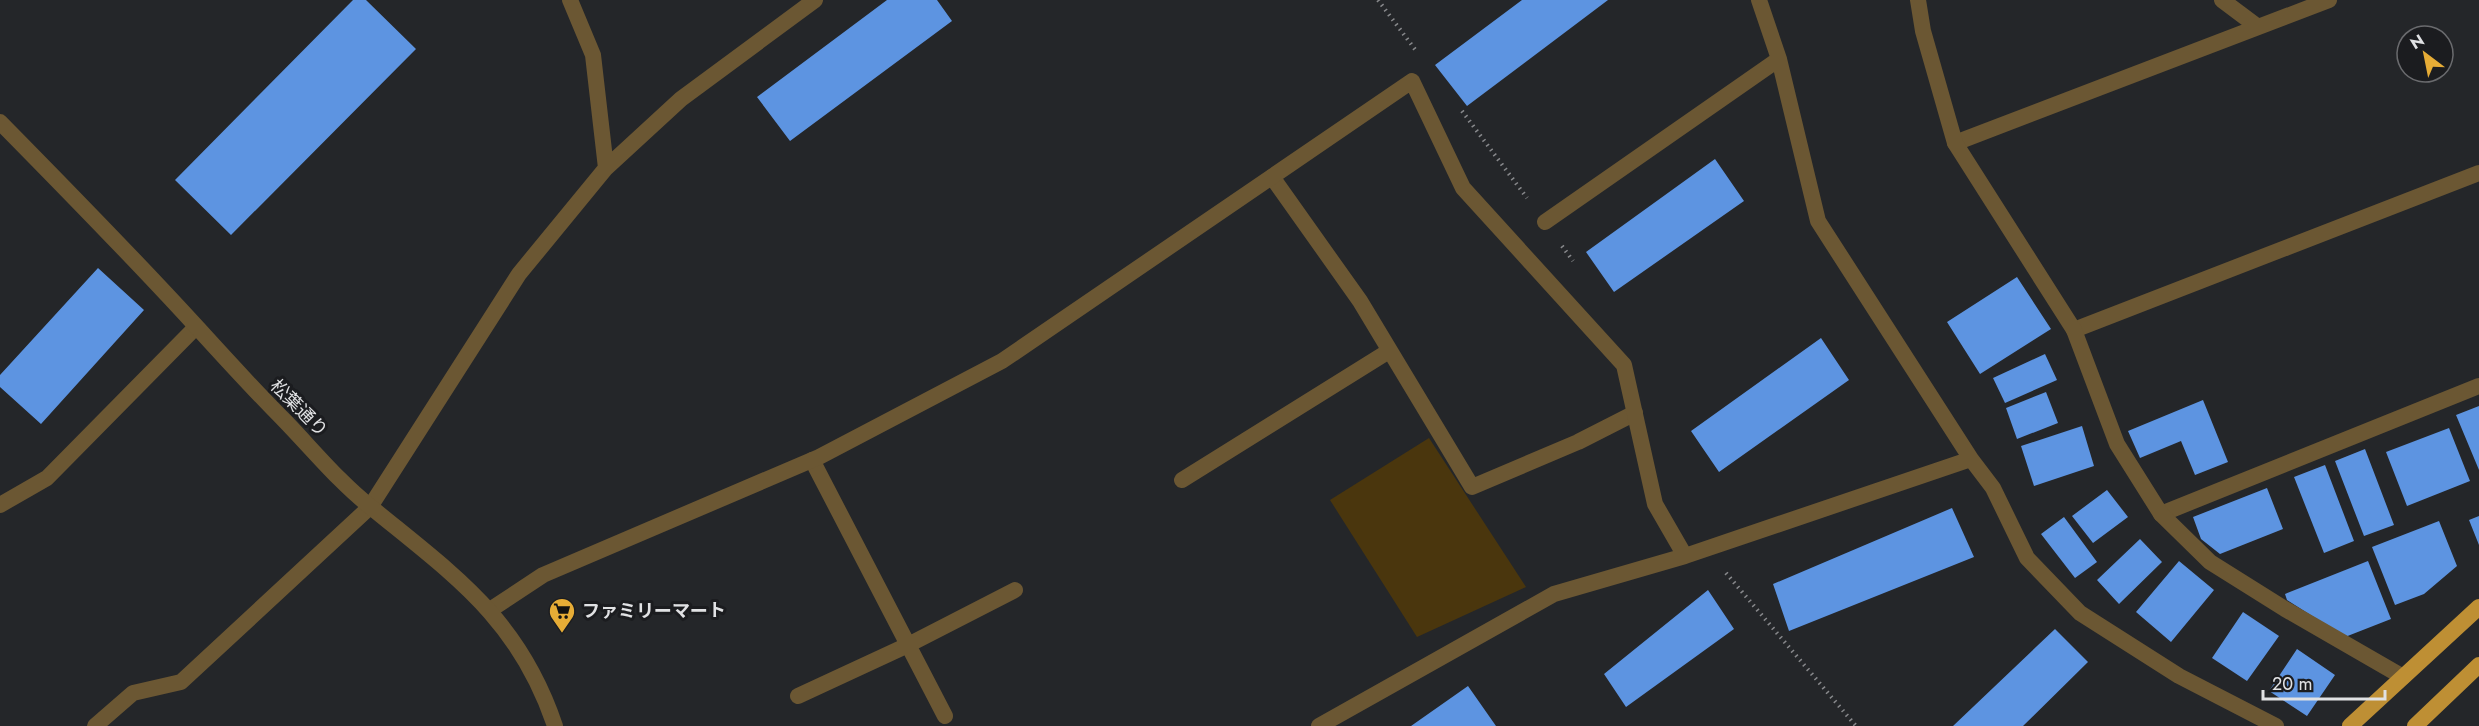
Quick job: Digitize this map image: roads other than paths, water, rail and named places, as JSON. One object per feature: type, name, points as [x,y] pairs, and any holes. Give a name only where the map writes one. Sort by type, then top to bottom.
[{"type":"highway","points":[[2350,726],[2479,607]]},
{"type":"highway","points":[[2415,726],[2479,665]]},
{"type":"street","points":[[570,0],[592,55],[606,168]]},
{"type":"street","points":[[95,726],[133,693],[181,682],[370,507],[519,274],[606,168],[681,99],[815,0]]},
{"type":"street","points":[[1759,0],[1779,59],[1818,221],[1971,459],[1993,488],[2027,558],[2080,613],[2179,676],[2276,726]]},
{"type":"street","points":[[1918,0],[1923,31],[1955,143],[2074,330],[2116,444],[2161,514],[2210,562],[2285,609],[2403,677]]},
{"type":"street","points":[[2222,0],[2258,27]]},
{"type":"street","points":[[1955,143],[2330,0]]},
{"type":"street","points":[[1545,222],[1779,59]]},
{"type":"street","points":[[490,610],[543,575],[812,460],[1002,360],[1412,81],[1463,188],[1624,365],[1655,504],[1685,556]]},
{"type":"street","name":"松葉通り","points":[[0,122],[196,327],[234,370],[370,507],[424,549],[490,610],[507,630],[544,693],[555,726]]},
{"type":"street","points":[[2074,330],[2479,173]]},
{"type":"street","points":[[1272,177],[1360,301],[1472,487],[1578,442],[1635,412]]},
{"type":"street","points":[[0,505],[47,478],[196,327]]},
{"type":"street","points":[[1182,480],[1389,351]]},
{"type":"street","points":[[2161,514],[2479,386]]},
{"type":"street","points":[[1319,726],[1554,594],[1685,556],[1971,459]]},
{"type":"street","points":[[812,460],[945,716]]},
{"type":"street","points":[[798,696],[908,645],[1015,590]]},
{"type":"place","name":"ファミリーマート","points":[[562,634]]}]
